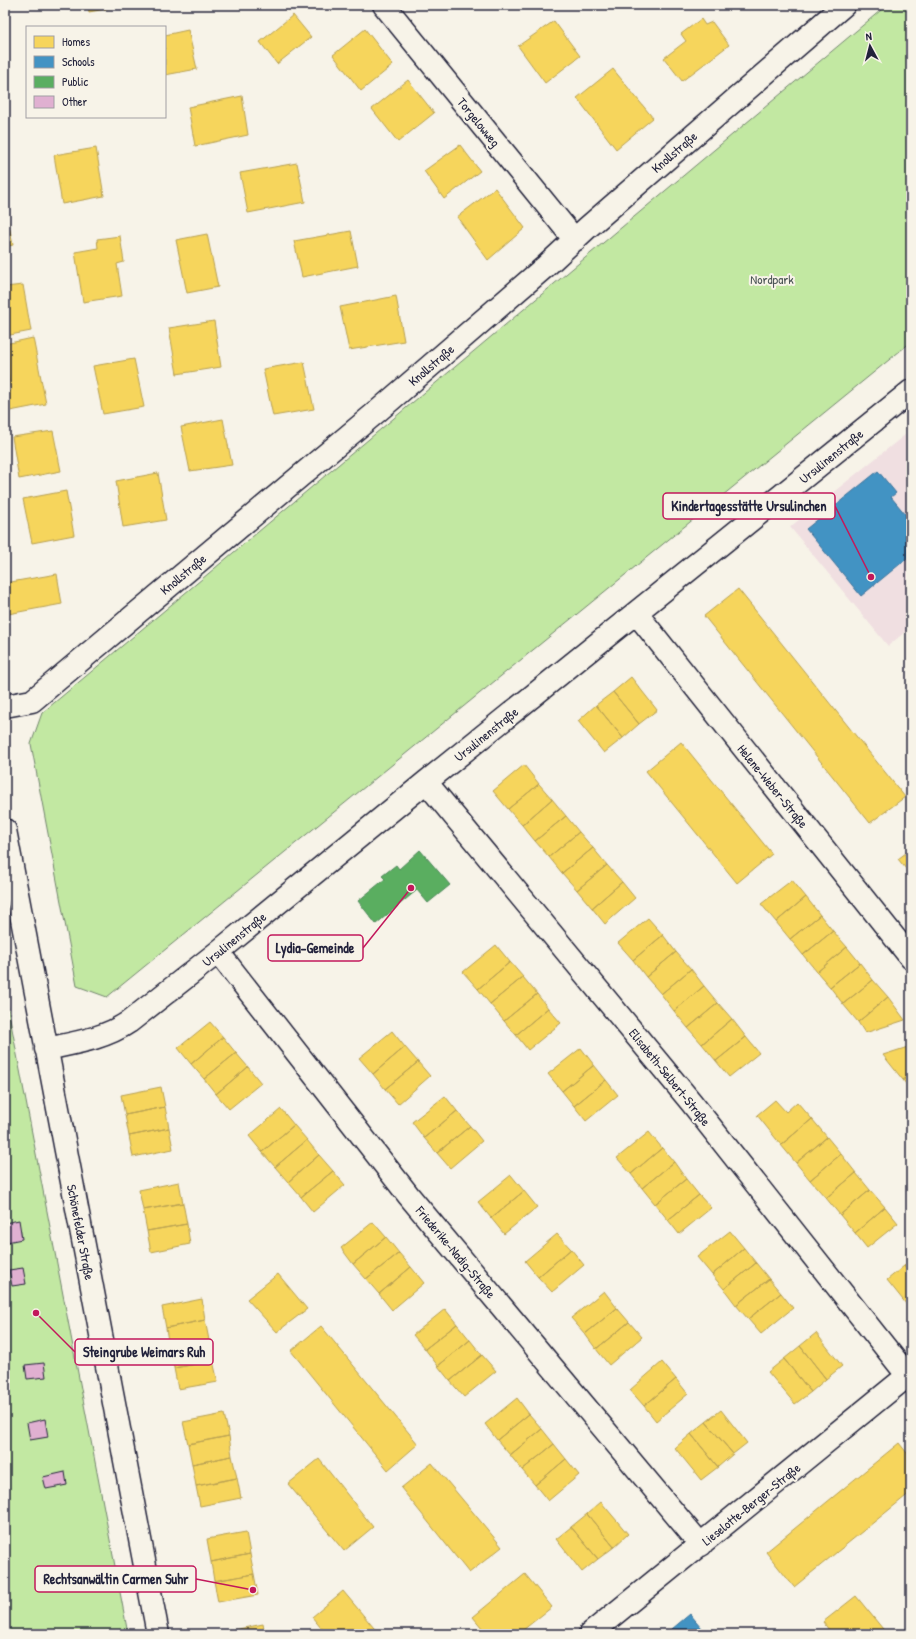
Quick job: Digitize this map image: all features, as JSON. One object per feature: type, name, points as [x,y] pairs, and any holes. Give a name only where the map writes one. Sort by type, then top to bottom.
[{"type":"street","name":"Torgelowweg","points":[[384,5],[575,240]]},
{"type":"street","name":"Knollstraße","points":[[5,706],[32,701],[378,410],[844,5]]},
{"type":"street","name":"Ursulinenstraße","points":[[46,1049],[104,1036],[120,1029],[218,952],[426,782],[637,614],[911,391]]},
{"type":"street","name":"Helene-Weber-Straße","points":[[637,614],[911,958]]},
{"type":"street","name":"Elisabeth-Selbert-Straße","points":[[426,782],[686,1097],[910,1375]]},
{"type":"street","name":"Schönefelder Straße","points":[[5,830],[158,1634]]},
{"type":"street","name":"Friederike-Nadig-Straße","points":[[218,952],[409,1196],[700,1545]]},
{"type":"street","name":"Lieselotte-Berger-Straße","points":[[590,1634],[910,1375]]},
{"type":"shaded area","points":[[911,430],[911,627],[888,646],[790,527]]},
{"type":"green space","name":"Nordpark","points":[[887,5],[911,5],[911,342],[107,997],[77,986],[31,744],[42,713]]},
{"type":"green space","points":[[5,992],[128,1634],[5,1634]]},
{"type":"building: Homes","points":[[88,5],[127,5],[89,12]]},
{"type":"building: Homes","points":[[293,15],[311,37],[277,64],[260,42]]},
{"type":"building: Homes","points":[[701,19],[705,25],[712,22],[729,45],[682,81],[664,58],[686,41],[681,34]]},
{"type":"building: Homes","points":[[554,21],[580,56],[545,83],[518,46]]},
{"type":"building: Homes","points":[[365,29],[393,65],[361,91],[333,55]]},
{"type":"building: Homes","points":[[188,30],[197,69],[166,75],[166,35]]},
{"type":"building: Homes","points":[[613,69],[653,118],[616,149],[577,98]]},
{"type":"building: Homes","points":[[408,80],[434,113],[398,142],[372,109]]},
{"type":"building: Homes","points":[[242,96],[248,135],[195,146],[188,107]]},
{"type":"building: Homes","points":[[460,145],[480,171],[444,199],[424,171]]},
{"type":"building: Homes","points":[[96,148],[104,196],[62,204],[54,155]]},
{"type":"building: Homes","points":[[297,163],[305,202],[248,213],[240,173]]},
{"type":"building: Homes","points":[[495,188],[525,228],[488,260],[457,217]]},
{"type":"building: Homes","points":[[5,206],[13,245],[5,247]]},
{"type":"building: Homes","points":[[351,231],[358,266],[302,277],[294,241]]},
{"type":"building: Homes","points":[[207,234],[218,287],[187,293],[176,240]]},
{"type":"building: Homes","points":[[120,236],[124,262],[117,264],[122,296],[83,302],[75,252],[98,248],[97,239]]},
{"type":"building: Homes","points":[[23,285],[31,331],[5,336],[5,287]]},
{"type":"building: Homes","points":[[396,296],[404,341],[349,350],[340,307]]},
{"type":"building: Homes","points":[[214,321],[221,367],[177,374],[169,328]]},
{"type":"building: Homes","points":[[33,338],[46,404],[5,412],[5,392],[11,391],[5,361],[5,344]]},
{"type":"building: Homes","points":[[134,359],[144,407],[103,414],[93,366]]},
{"type":"building: Homes","points":[[304,362],[314,409],[273,416],[263,369]]},
{"type":"building: Homes","points":[[223,419],[232,465],[190,471],[181,427]]},
{"type":"building: Homes","points":[[53,431],[61,471],[19,479],[12,437]]},
{"type":"building: Homes","points":[[158,473],[166,520],[123,527],[116,481]]},
{"type":"building: Homes","points":[[66,491],[74,535],[32,543],[23,499]]},
{"type":"building: Homes","points":[[57,574],[62,604],[8,614],[5,599],[5,583]]},
{"type":"building: Homes","points":[[738,589],[905,797],[870,823],[704,616]]},
{"type":"building: Homes","points":[[631,677],[657,710],[639,724],[613,692]]},
{"type":"building: Homes","points":[[613,692],[639,724],[623,738],[596,705]]},
{"type":"building: Homes","points":[[596,705],[623,738],[604,753],[578,721]]},
{"type":"building: Homes","points":[[681,742],[772,854],[737,883],[646,771]]},
{"type":"building: Homes","points":[[524,765],[539,784],[508,809],[493,791]]},
{"type":"building: Homes","points":[[539,784],[552,799],[522,825],[508,809]]},
{"type":"building: Homes","points":[[552,799],[566,816],[535,841],[522,825]]},
{"type":"building: Homes","points":[[566,816],[579,832],[549,857],[535,841]]},
{"type":"building: Homes","points":[[579,832],[593,848],[562,873],[549,857]]},
{"type":"building: Homes","points":[[593,848],[607,865],[577,890],[562,873]]},
{"type":"building: Homes","points":[[911,849],[911,875],[898,859]]},
{"type":"building: Homes","points":[[607,865],[622,882],[592,908],[577,890]]},
{"type":"building: Homes","points":[[792,880],[806,897],[776,922],[761,904]]},
{"type":"building: Homes","points":[[622,882],[635,898],[605,924],[592,908]]},
{"type":"building: Homes","points":[[806,897],[820,915],[790,939],[776,922]]},
{"type":"building: Homes","points":[[820,915],[833,931],[803,955],[790,939]]},
{"type":"building: Homes","points":[[648,918],[663,935],[633,960],[618,943]]},
{"type":"building: Homes","points":[[833,931],[847,947],[817,972],[803,955]]},
{"type":"building: Homes","points":[[663,935],[676,952],[646,977],[633,960]]},
{"type":"building: Homes","points":[[496,945],[510,962],[478,989],[463,972]]},
{"type":"building: Homes","points":[[847,947],[860,963],[830,987],[817,972]]},
{"type":"building: Homes","points":[[676,952],[691,969],[661,994],[646,977]]},
{"type":"building: Homes","points":[[510,962],[523,977],[490,1004],[478,989]]},
{"type":"building: Homes","points":[[860,963],[873,980],[843,1004],[830,987]]},
{"type":"building: Homes","points":[[691,969],[704,986],[674,1011],[661,994]]},
{"type":"building: Homes","points":[[523,977],[537,994],[504,1021],[490,1004]]},
{"type":"building: Homes","points":[[873,980],[888,997],[858,1022],[843,1004]]},
{"type":"building: Homes","points":[[704,986],[718,1003],[688,1028],[674,1011]]},
{"type":"building: Homes","points":[[537,994],[548,1008],[516,1035],[504,1021]]},
{"type":"building: Homes","points":[[888,997],[905,1020],[865,1033],[858,1022]]},
{"type":"building: Homes","points":[[718,1003],[732,1019],[702,1044],[688,1028]]},
{"type":"building: Homes","points":[[548,1008],[561,1023],[528,1050],[516,1035]]},
{"type":"building: Homes","points":[[732,1019],[746,1037],[716,1061],[702,1044]]},
{"type":"building: Homes","points":[[210,1022],[223,1037],[191,1064],[178,1048]]},
{"type":"building: Homes","points":[[392,1031],[405,1047],[373,1074],[359,1058]]},
{"type":"building: Homes","points":[[223,1037],[236,1053],[204,1079],[191,1064]]},
{"type":"building: Homes","points":[[746,1037],[759,1053],[729,1077],[716,1061]]},
{"type":"building: Homes","points":[[911,1046],[911,1074],[903,1080],[883,1055]]},
{"type":"building: Homes","points":[[405,1047],[418,1062],[385,1089],[373,1074]]},
{"type":"building: Homes","points":[[581,1048],[594,1065],[562,1091],[548,1074]]},
{"type":"building: Homes","points":[[236,1053],[248,1067],[216,1094],[204,1079]]},
{"type":"building: Homes","points":[[418,1062],[430,1076],[398,1104],[385,1089]]},
{"type":"building: Homes","points":[[594,1065],[606,1080],[574,1106],[562,1091]]},
{"type":"building: Homes","points":[[248,1067],[261,1083],[229,1109],[216,1094]]},
{"type":"building: Homes","points":[[911,1074],[911,1090],[903,1080]]},
{"type":"building: Homes","points":[[606,1080],[618,1095],[586,1121],[574,1106]]},
{"type":"building: Homes","points":[[161,1087],[165,1107],[125,1115],[121,1095]]},
{"type":"building: Homes","points":[[445,1096],[457,1111],[424,1138],[412,1122]]},
{"type":"building: Homes","points":[[775,1100],[786,1112],[797,1102],[812,1119],[781,1145],[757,1115]]},
{"type":"building: Homes","points":[[165,1107],[169,1128],[129,1136],[125,1115]]},
{"type":"building: Homes","points":[[281,1109],[294,1125],[262,1152],[249,1136]]},
{"type":"building: Homes","points":[[457,1111],[470,1126],[437,1153],[424,1138]]},
{"type":"building: Homes","points":[[812,1119],[827,1137],[796,1163],[781,1145]]},
{"type":"building: Homes","points":[[294,1125],[307,1140],[275,1167],[262,1152]]},
{"type":"building: Homes","points":[[470,1126],[482,1141],[450,1168],[437,1153]]},
{"type":"building: Homes","points":[[169,1128],[173,1149],[133,1157],[129,1136]]},
{"type":"building: Homes","points":[[649,1132],[662,1148],[631,1174],[617,1158]]},
{"type":"building: Homes","points":[[827,1137],[841,1154],[810,1180],[796,1163]]},
{"type":"building: Homes","points":[[307,1140],[319,1155],[288,1182],[275,1167]]},
{"type":"building: Homes","points":[[662,1148],[674,1162],[642,1188],[631,1174]]},
{"type":"building: Homes","points":[[841,1154],[856,1173],[826,1198],[810,1180]]},
{"type":"building: Homes","points":[[319,1155],[333,1171],[301,1197],[288,1182]]},
{"type":"building: Homes","points":[[674,1162],[686,1179],[655,1204],[642,1188]]},
{"type":"building: Homes","points":[[333,1171],[345,1185],[313,1212],[301,1197]]},
{"type":"building: Homes","points":[[856,1173],[870,1190],[840,1215],[826,1198]]},
{"type":"building: Homes","points":[[511,1175],[524,1191],[491,1218],[478,1202]]},
{"type":"building: Homes","points":[[686,1179],[699,1195],[668,1220],[655,1204]]},
{"type":"building: Homes","points":[[179,1182],[183,1203],[143,1210],[139,1190]]},
{"type":"building: Homes","points":[[870,1190],[885,1207],[855,1233],[840,1215]]},
{"type":"building: Homes","points":[[524,1191],[537,1207],[504,1234],[491,1218]]},
{"type":"building: Homes","points":[[699,1195],[711,1208],[679,1234],[668,1220]]},
{"type":"building: Homes","points":[[183,1203],[187,1224],[147,1231],[143,1210]]},
{"type":"building: Homes","points":[[885,1207],[898,1223],[867,1248],[855,1233]]},
{"type":"building: Homes","points":[[373,1222],[386,1237],[353,1264],[341,1248]]},
{"type":"building: Homes","points":[[187,1224],[190,1244],[151,1252],[147,1231]]},
{"type":"building: Homes","points":[[730,1231],[744,1248],[712,1275],[697,1257]]},
{"type":"building: Homes","points":[[557,1234],[571,1249],[538,1277],[525,1261]]},
{"type":"building: Homes","points":[[386,1237],[399,1253],[366,1279],[353,1264]]},
{"type":"building: Homes","points":[[744,1248],[756,1263],[724,1289],[712,1275]]},
{"type":"building: Homes","points":[[571,1249],[584,1265],[552,1292],[538,1277]]},
{"type":"building: Homes","points":[[399,1253],[411,1267],[379,1294],[366,1279]]},
{"type":"building: Homes","points":[[911,1260],[911,1274],[904,1266]]},
{"type":"building: Homes","points":[[756,1263],[769,1279],[736,1305],[724,1289]]},
{"type":"building: Homes","points":[[904,1266],[911,1274],[911,1310],[887,1280]]},
{"type":"building: Homes","points":[[411,1267],[424,1283],[392,1310],[379,1294]]},
{"type":"building: Homes","points":[[278,1274],[307,1309],[277,1332],[247,1299]]},
{"type":"building: Homes","points":[[769,1279],[781,1293],[748,1319],[736,1305]]},
{"type":"building: Homes","points":[[604,1291],[617,1308],[585,1334],[571,1318]]},
{"type":"building: Homes","points":[[781,1293],[793,1308],[761,1334],[748,1319]]},
{"type":"building: Homes","points":[[202,1299],[205,1320],[166,1328],[162,1307]]},
{"type":"building: Homes","points":[[617,1308],[629,1322],[596,1349],[585,1334]]},
{"type":"building: Homes","points":[[445,1309],[457,1324],[425,1349],[413,1335]]},
{"type":"building: Homes","points":[[205,1320],[209,1340],[169,1348],[166,1328]]},
{"type":"building: Homes","points":[[629,1322],[642,1337],[609,1365],[596,1349]]},
{"type":"building: Homes","points":[[457,1324],[470,1340],[438,1366],[425,1349]]},
{"type":"building: Homes","points":[[321,1326],[418,1444],[388,1470],[291,1351]]},
{"type":"building: Homes","points":[[816,1333],[842,1366],[826,1379],[800,1346]]},
{"type":"building: Homes","points":[[209,1340],[213,1361],[174,1368],[169,1348]]},
{"type":"building: Homes","points":[[470,1340],[482,1355],[450,1381],[438,1366]]},
{"type":"building: Homes","points":[[800,1346],[826,1379],[811,1392],[784,1359]]},
{"type":"building: Homes","points":[[482,1355],[496,1371],[464,1397],[450,1381]]},
{"type":"building: Homes","points":[[784,1359],[811,1392],[795,1404],[768,1372]]},
{"type":"building: Homes","points":[[213,1361],[218,1382],[178,1389],[174,1368]]},
{"type":"building: Homes","points":[[662,1362],[676,1379],[644,1406],[630,1390]]},
{"type":"building: Homes","points":[[676,1379],[688,1394],[656,1421],[644,1406]]},
{"type":"building: Homes","points":[[517,1398],[529,1414],[497,1440],[485,1424]]},
{"type":"building: Homes","points":[[721,1410],[747,1443],[733,1454],[706,1422]]},
{"type":"building: Homes","points":[[224,1414],[229,1436],[188,1444],[183,1422]]},
{"type":"building: Homes","points":[[529,1414],[542,1429],[510,1455],[497,1440]]},
{"type":"building: Homes","points":[[706,1422],[733,1454],[718,1467],[691,1434]]},
{"type":"building: Homes","points":[[542,1429],[554,1444],[522,1470],[510,1455]]},
{"type":"building: Homes","points":[[691,1434],[718,1467],[701,1480],[675,1448]]},
{"type":"building: Homes","points":[[229,1436],[232,1456],[192,1464],[188,1444]]},
{"type":"building: Homes","points":[[899,1443],[911,1458],[911,1492],[794,1587],[766,1552]]},
{"type":"building: Homes","points":[[554,1444],[566,1459],[535,1485],[522,1470]]},
{"type":"building: Homes","points":[[232,1456],[237,1478],[196,1486],[192,1464]]},
{"type":"building: Homes","points":[[319,1459],[373,1527],[344,1551],[288,1484]]},
{"type":"building: Homes","points":[[566,1459],[579,1475],[548,1501],[535,1485]]},
{"type":"building: Homes","points":[[432,1463],[502,1547],[469,1573],[401,1488]]},
{"type":"building: Homes","points":[[237,1478],[241,1498],[200,1506],[196,1486]]},
{"type":"building: Homes","points":[[601,1502],[628,1534],[614,1547],[587,1514]]},
{"type":"building: Homes","points":[[587,1514],[614,1547],[598,1559],[571,1527]]},
{"type":"building: Homes","points":[[571,1527],[598,1559],[582,1572],[556,1539]]},
{"type":"building: Homes","points":[[246,1532],[250,1554],[211,1562],[207,1539]]},
{"type":"building: Homes","points":[[250,1554],[254,1574],[214,1581],[211,1562]]},
{"type":"building: Homes","points":[[254,1574],[258,1595],[218,1602],[214,1581]]},
{"type":"building: Homes","points":[[525,1574],[552,1607],[518,1634],[487,1634],[473,1617]]},
{"type":"building: Homes","points":[[343,1591],[379,1634],[326,1634],[312,1617]]},
{"type":"building: Homes","points":[[856,1596],[887,1634],[832,1634],[823,1622]]},
{"type":"building: Homes","points":[[263,1624],[265,1634],[224,1634],[224,1632]]},
{"type":"building: Schools","points":[[878,471],[896,493],[891,497],[911,521],[911,555],[861,596],[806,529]]},
{"type":"building: Schools","points":[[690,1614],[707,1634],[666,1634]]},
{"type":"building: Public","points":[[420,850],[450,885],[428,903],[417,890],[376,924],[358,901],[385,879],[382,876],[396,865],[399,869]]},
{"type":"building: Other","points":[[19,1220],[22,1239],[7,1242],[5,1223]]},
{"type":"building: Other","points":[[23,1268],[26,1284],[12,1286],[9,1270]]},
{"type":"building: Other","points":[[44,1363],[46,1377],[27,1379],[25,1365]]},
{"type":"building: Other","points":[[45,1419],[48,1437],[30,1440],[27,1423]]},
{"type":"building: Other","points":[[65,1472],[67,1485],[46,1489],[43,1477]]},
{"type":"place","name":"Kindertagesstätte Ursulinchen","points":[[871,577]]},
{"type":"place","name":"Lydia-Gemeinde","points":[[411,888]]},
{"type":"place","name":"Steingrube Weimars Ruh","points":[[36,1313]]},
{"type":"place","name":"Rechtsanwältin Carmen Suhr","points":[[253,1590]]}]
